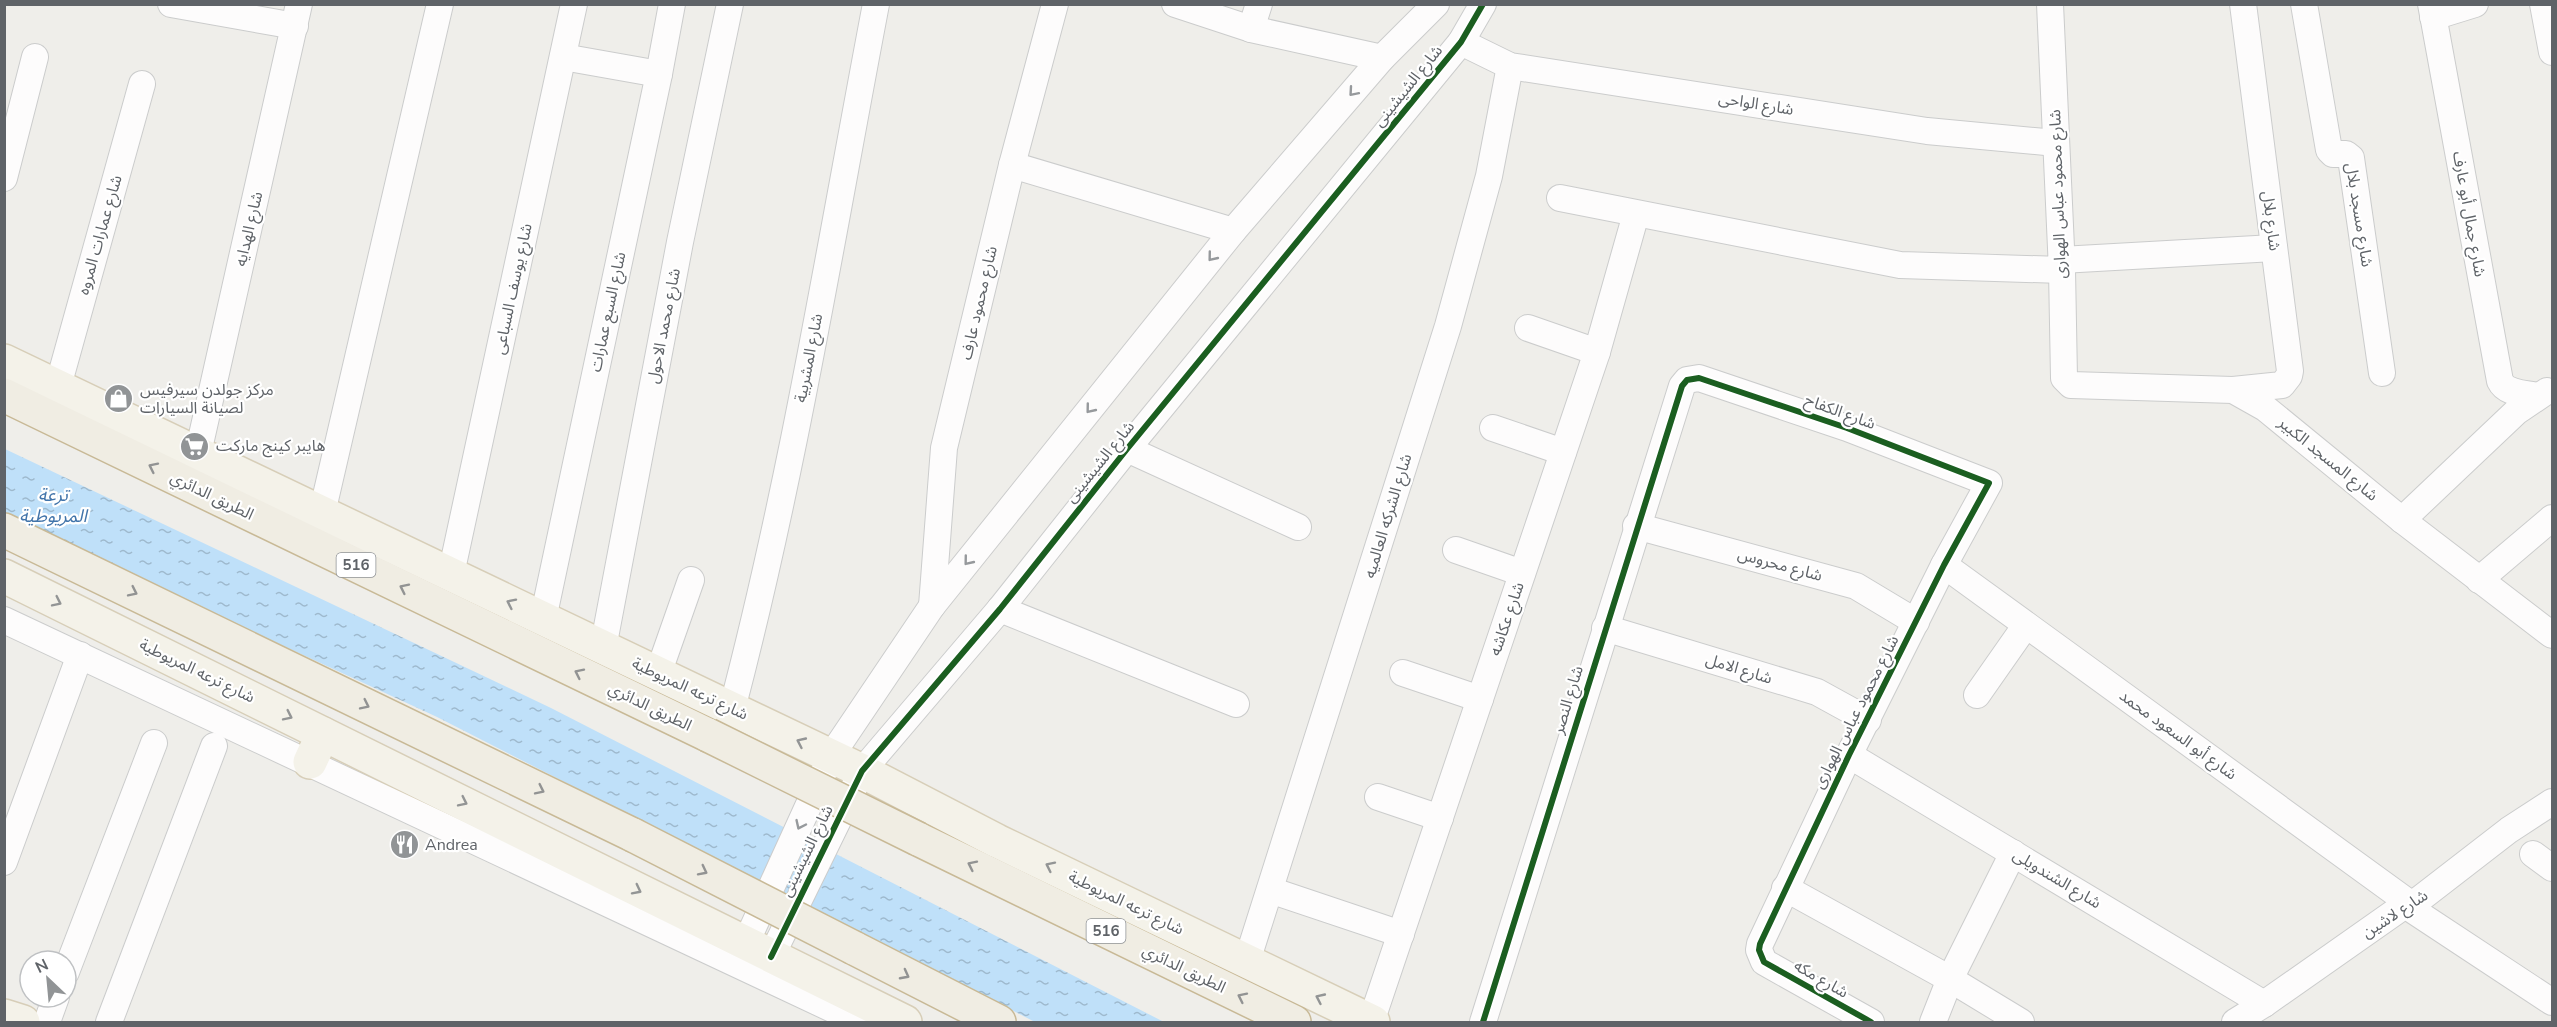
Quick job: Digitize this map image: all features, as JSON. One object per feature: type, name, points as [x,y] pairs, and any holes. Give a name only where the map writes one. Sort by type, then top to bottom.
[{"type":"highway","name":"الطريق الدائري","points":[[4,395],[1294,1023]]},
{"type":"highway","points":[[4,530],[633,835],[999,1023]]},
{"type":"main road","name":"شارع ترعه المريوطية","points":[[4,361],[732,709],[858,780],[998,841],[1372,1022]]},
{"type":"main road","name":"شارع ترعه المريوطية","points":[[4,576],[317,748],[540,840],[761,945],[905,1023]]},
{"type":"main road","points":[[4,1016],[23,1023]]},
{"type":"street","points":[[171,4],[297,15]]},
{"type":"street","points":[[322,513],[440,4]]},
{"type":"street","name":"شارع يوسف السباعى","points":[[451,574],[574,4]]},
{"type":"street","name":"شارع السبع عمارات","points":[[543,619],[672,4]]},
{"type":"street","name":"شارع محمد الاحول","points":[[603,648],[680,242],[730,4]]},
{"type":"street","name":"شارع المشربية","points":[[732,709],[760,601],[782,500],[876,4]]},
{"type":"street","name":"شارع محمود عارف","points":[[932,606],[944,448],[1012,165],[1055,4]]},
{"type":"street","points":[[1175,4],[1251,29],[1382,58]]},
{"type":"street","points":[[1251,29],[1259,4]]},
{"type":"street","name":"شارع الشيشينى","points":[[761,945],[827,764],[932,606],[1233,231],[1382,58],[1436,4]]},
{"type":"street","name":"شارع الشيشينى","points":[[761,945],[858,780],[1461,42],[1483,4]]},
{"type":"street","name":"شارع محمود عباس الهوارى","points":[[2050,4],[2062,265],[2064,378],[2066,382]]},
{"type":"street","name":"شارع بلال","points":[[2233,390],[2282,385],[2289,376],[2243,4]]},
{"type":"street","name":"شارع مسجد بلال","points":[[2304,4],[2330,152],[2349,154],[2351,158],[2382,373]]},
{"type":"street","points":[[2432,10],[2475,4]]},
{"type":"street","points":[[2543,4],[2553,52]]},
{"type":"street","name":"شارع جمال أبو عارف","points":[[2432,10],[2499,381],[2503,387],[2510,390],[2545,392]]},
{"type":"street","name":"شارع الهدايه","points":[[198,453],[297,15]]},
{"type":"street","name":"شارع الواحى","points":[[1461,42],[1510,66],[1927,131],[2056,143]]},
{"type":"street","points":[[4,178],[36,57]]},
{"type":"street","points":[[563,57],[659,74]]},
{"type":"street","name":"شارع الشركه العالميه","points":[[1247,961],[1448,326],[1488,176],[1510,66]]},
{"type":"street","name":"شارع عمارات المروه","points":[[58,386],[142,84]]},
{"type":"street","points":[[1012,165],[1233,231]]},
{"type":"street","points":[[1560,198],[1900,265],[2062,265],[2274,248]]},
{"type":"street","name":"شارع عكاشه","points":[[1372,1022],[1597,352],[1636,214]]},
{"type":"street","points":[[1528,328],[1597,352]]},
{"type":"street","name":"شارع الكفاح","points":[[1682,386],[1693,379],[1705,380],[1847,428],[1989,483]]},
{"type":"street","name":"شارع المسجد الكبير","points":[[2066,382],[2071,385],[2233,390],[2265,408],[2402,520],[2553,635]]},
{"type":"street","name":"شارع النصر","points":[[1483,1023],[1636,526],[1682,386]]},
{"type":"street","points":[[2402,520],[2509,419],[2545,392]]},
{"type":"street","points":[[1493,428],[1563,452]]},
{"type":"street","points":[[1127,449],[1298,527]]},
{"type":"street","name":"شارع محمود عباس الهوارى","points":[[1761,956],[1760,944],[1849,754],[1944,565],[1989,483]]},
{"type":"street","points":[[2479,580],[2553,518]]},
{"type":"street","name":"شارع محروس","points":[[1636,526],[1856,586],[1916,622]]},
{"type":"street","points":[[1456,550],[1522,573]]},
{"type":"street","name":"شارع أبو السعود محمد","points":[[1944,565],[2408,905],[2553,1002]]},
{"type":"street","points":[[658,674],[691,580]]},
{"type":"street","points":[[1000,609],[1236,704]]},
{"type":"street","points":[[4,620],[80,655],[317,748],[860,1023]]},
{"type":"street","points":[[1977,695],[2026,625]]},
{"type":"street","name":"شارع الامل","points":[[1605,628],[1817,692],[1868,720]]},
{"type":"street","points":[[4,862],[80,655]]},
{"type":"street","points":[[1402,673],[1480,699]]},
{"type":"street","points":[[858,716],[893,735]]},
{"type":"street","points":[[75,949],[154,743]]},
{"type":"street","points":[[109,1023],[214,746]]},
{"type":"street","name":"شارع الشندويلى","points":[[1849,754],[2264,1004]]},
{"type":"street","points":[[1378,797],[1440,818]]},
{"type":"street","name":"شارع لاشين","points":[[2235,1023],[2408,905],[2510,830],[2553,802]]},
{"type":"street","points":[[1933,1023],[1950,979],[2013,853]]},
{"type":"street","points":[[1785,888],[1950,979],[2021,1023]]},
{"type":"street","points":[[1270,890],[1401,934]]},
{"type":"street","name":"شارع مكه","points":[[1761,956],[1770,965],[1871,1023]]},
{"type":"water","name":"ترعة المريوطية","points":[[5,449],[551,708],[1164,1022],[1035,1022],[437,717],[5,517]]},
{"type":"cycle path","points":[[771,957],[862,771],[1000,609],[1127,449],[1461,42],[1483,4]]},
{"type":"cycle path","points":[[1483,1022],[1682,386],[1687,380],[1699,378],[1847,428],[1989,483],[1944,565],[1849,755],[1760,944],[1759,950],[1764,962],[1871,1022]]},
{"type":"place","name":"مركز جولدن سيرفيس لصيانة السيارات","points":[[119,399]]},
{"type":"place","name":"هايبر كينج ماركت","points":[[195,446]]},
{"type":"place","name":"Andrea","points":[[404,845]]}]
